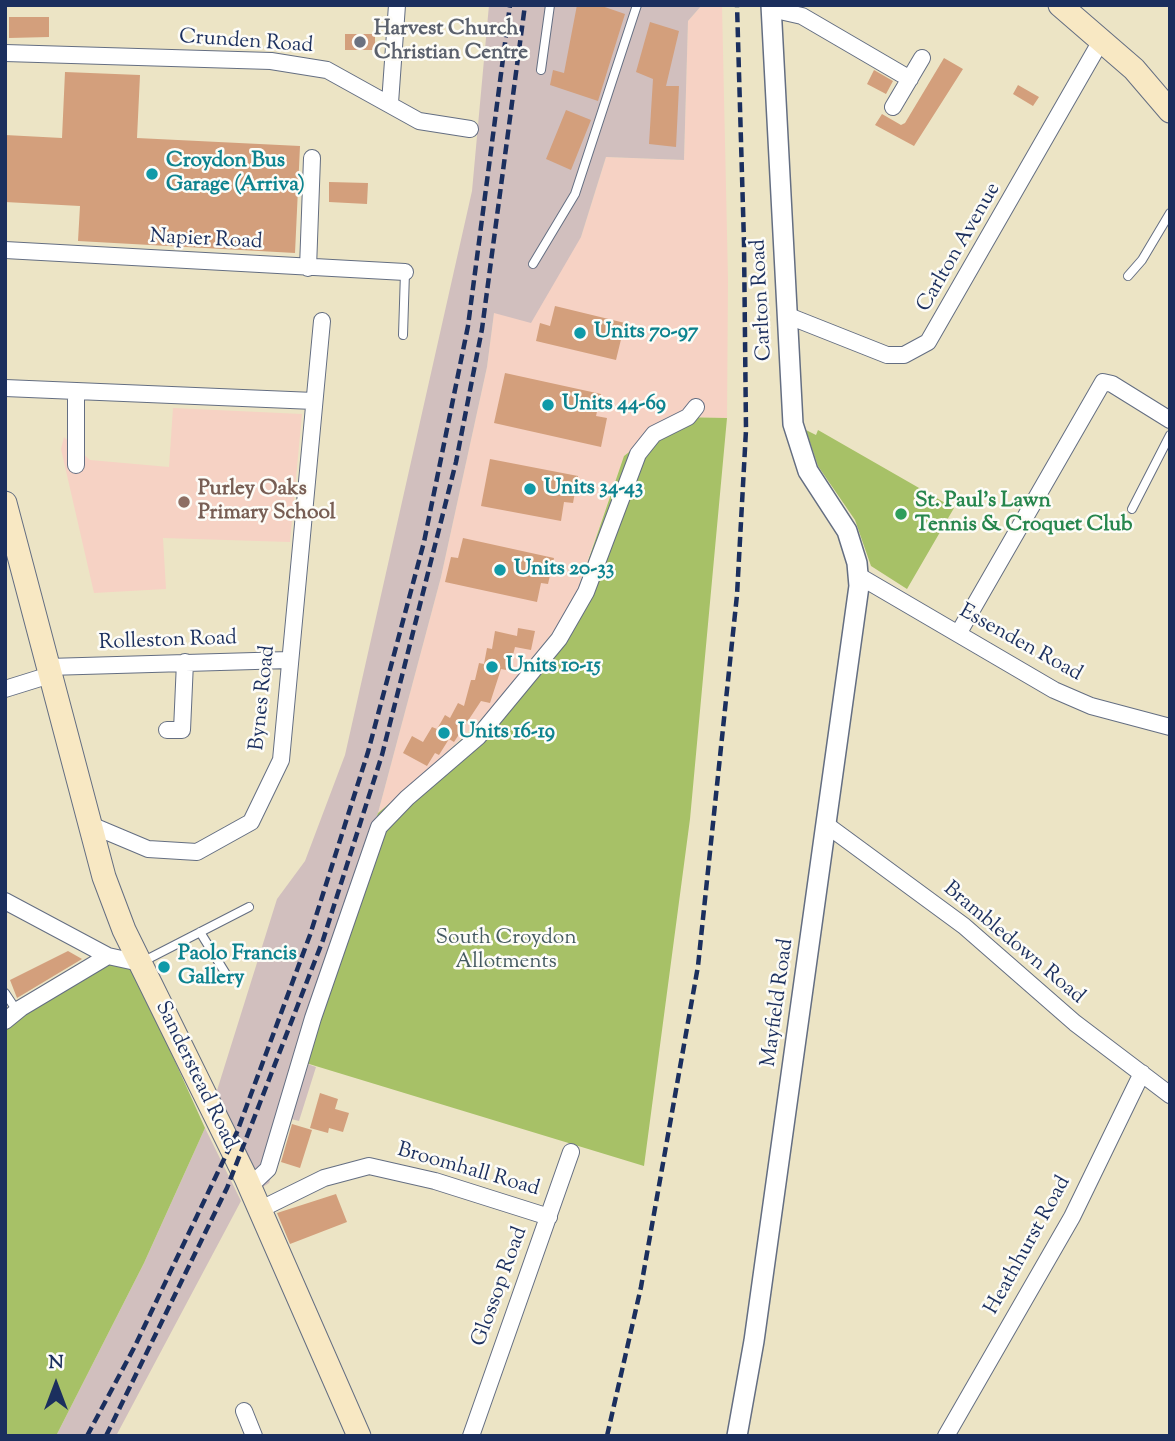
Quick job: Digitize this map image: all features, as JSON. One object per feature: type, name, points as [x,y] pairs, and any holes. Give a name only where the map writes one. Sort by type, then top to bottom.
[{"type":"main road","points":[[1074,10],[1154,89],[1170,111]]},
{"type":"main road","name":"Sanderstead Road","points":[[5,503],[104,877],[140,963],[249,1186],[359,1436]]},
{"type":"street","points":[[390,103],[397,5]]},
{"type":"street","points":[[771,7],[802,16],[910,79]]},
{"type":"street","name":"Carlton Road","points":[[771,7],[792,410],[798,447],[808,471],[847,531],[859,576]]},
{"type":"street","name":"Carlton Avenue","points":[[786,315],[887,355],[904,355],[928,342],[1102,39]]},
{"type":"street","name":"Crunden Road","points":[[5,53],[271,61],[327,70],[419,121],[470,129]]},
{"type":"street","points":[[893,107],[922,58]]},
{"type":"street","points":[[308,268],[312,158]]},
{"type":"street","name":"Napier Road","points":[[5,250],[405,272]]},
{"type":"street","name":"Bynes Road","points":[[91,825],[148,849],[197,852],[251,822],[281,760],[321,321]]},
{"type":"street","points":[[958,635],[1101,384],[1112,384],[1170,420]]},
{"type":"street","points":[[5,388],[314,401]]},
{"type":"street","points":[[76,391],[76,465]]},
{"type":"street","points":[[249,1186],[268,1169],[313,1018],[379,827],[407,798],[478,737],[559,639],[586,592],[638,454],[654,434],[688,417],[696,407]]},
{"type":"street","name":"Essenden Road","points":[[859,576],[1054,690],[1091,706],[1170,727]]},
{"type":"street","name":"Mayfield Road","points":[[737,1436],[754,1341],[828,825],[857,610],[859,576]]},
{"type":"street","name":"Rolleston Road","points":[[5,689],[49,671],[185,662],[289,660]]},
{"type":"street","points":[[167,730],[182,730],[185,662]]},
{"type":"street","name":"Brambledown Road","points":[[828,825],[964,926],[1074,1023],[1170,1094]]},
{"type":"street","points":[[5,901],[108,956],[140,963]]},
{"type":"street","points":[[11,1016],[108,956]]},
{"type":"street","name":"Heathhurst Road","points":[[946,1436],[1072,1217],[1142,1073]]},
{"type":"street","name":"Glossop Road","points":[[471,1436],[571,1152]]},
{"type":"street","name":"Broomhall Road","points":[[259,1210],[324,1178],[369,1166],[435,1181],[549,1217]]},
{"type":"street","points":[[244,1411],[254,1436]]},
{"type":"lane","points":[[541,70],[550,5]]},
{"type":"lane","points":[[533,264],[575,194],[637,5]]},
{"type":"lane","points":[[1128,276],[1142,260],[1170,214]]},
{"type":"lane","points":[[403,335],[405,272]]},
{"type":"lane","points":[[1132,509],[1170,435]]},
{"type":"lane","points":[[140,963],[249,907]]},
{"type":"lane","points":[[200,932],[229,979]]},
{"type":"lane","points":[[5,993],[11,1016]]},
{"type":"shaded area","points":[[489,5],[702,5],[688,21],[684,160],[606,157],[581,237],[531,323],[494,313],[487,367],[441,577],[378,813],[296,1060],[316,1067],[299,1121],[291,1119],[269,1183],[260,1189],[214,1100],[277,899],[305,861],[345,755],[472,191]]},
{"type":"shaded area","points":[[702,5],[722,5],[728,280],[727,418],[674,417],[624,456],[570,611],[488,712],[416,782],[378,813],[441,577],[487,367],[494,312],[581,237],[606,157],[684,160],[688,21]]},
{"type":"shaded area","name":"Purley Oaks Primary School","points":[[173,408],[302,414],[290,542],[163,538],[166,589],[94,593],[61,449],[64,437],[90,460],[169,467]]},
{"type":"shaded area","points":[[205,1128],[241,1201],[116,1436],[56,1436],[144,1263]]},
{"type":"green space","name":"South Croydon Allotments","points":[[674,417],[727,418],[690,819],[644,1166],[296,1060],[378,813],[416,782],[491,712],[571,611],[624,456]]},
{"type":"green space","name":"St. Paul's Lawn Tennis & Croquet Club","points":[[806,430],[816,435],[818,430],[954,508],[907,589],[871,566],[855,520],[818,466]]},
{"type":"green space","points":[[108,962],[133,968],[205,1128],[144,1263],[56,1436],[5,1436],[5,1029],[23,1013]]},
{"type":"building","points":[[577,5],[599,5],[625,14],[598,101],[550,85],[553,70],[564,73]]},
{"type":"building","points":[[9,17],[49,17],[49,37],[9,38]]},
{"type":"building","points":[[650,22],[679,31],[666,86],[679,86],[676,147],[649,144],[653,79],[636,72]]},
{"type":"building","name":"Harvest Church Christian Centre","points":[[345,34],[375,34],[375,50],[345,50]]},
{"type":"building","points":[[944,58],[963,69],[914,146],[875,125],[882,114],[901,125],[905,123]]},
{"type":"building","points":[[874,70],[893,81],[886,94],[867,84]]},
{"type":"building","name":"Croydon Bus Garage (Arriva)","points":[[65,72],[140,75],[137,138],[300,146],[295,253],[78,241],[80,206],[5,202],[5,135],[62,138]]},
{"type":"building","points":[[1018,85],[1039,97],[1033,106],[1013,94]]},
{"type":"building","points":[[566,110],[591,120],[571,170],[546,159]]},
{"type":"building","points":[[329,182],[368,183],[367,204],[329,202]]},
{"type":"building","name":"Units 70-97","points":[[555,306],[625,323],[616,360],[536,341],[540,323],[550,326]]},
{"type":"building","name":"Units 44-69","points":[[505,373],[601,394],[596,416],[607,418],[601,447],[494,423]]},
{"type":"building","name":"Units 34-43","points":[[490,459],[578,476],[573,503],[564,502],[561,521],[481,506]]},
{"type":"building","name":"Units 20-33","points":[[463,538],[554,558],[548,584],[541,583],[537,602],[445,582],[451,557],[458,558]]},
{"type":"building","points":[[518,628],[535,631],[531,650],[515,647],[513,655],[509,654],[506,670],[501,669],[490,703],[481,701],[454,742],[449,739],[439,755],[435,753],[427,766],[403,753],[412,736],[423,742],[432,727],[437,729],[445,715],[450,718],[458,703],[464,706],[479,663],[484,664],[487,648],[492,649],[495,631],[517,636]]},
{"type":"building","points":[[68,951],[82,959],[17,998],[10,980]]},
{"type":"building","points":[[320,1093],[338,1099],[335,1109],[349,1113],[343,1132],[329,1128],[328,1133],[310,1128]]},
{"type":"building","points":[[292,1124],[312,1130],[300,1168],[281,1162]]},
{"type":"building","points":[[336,1194],[347,1222],[290,1244],[277,1213]]},
{"type":"railway","points":[[87,1436],[135,1346],[237,1132],[310,935],[368,752],[424,542],[468,326],[510,5]]},
{"type":"railway","points":[[106,1436],[227,1188],[323,940],[382,755],[456,462],[482,329],[525,5]]},
{"type":"railway","points":[[607,1436],[641,1287],[698,966],[737,595],[746,430],[737,5]]},
{"type":"place","name":"Harvest Church Christian Centre","points":[[360,42]]},
{"type":"place","name":"Croydon Bus Garage (Arriva)","points":[[152,174]]},
{"type":"place","name":"Units 70-97","points":[[580,333]]},
{"type":"place","name":"Units 44-69","points":[[548,405]]},
{"type":"place","name":"Units 34-43","points":[[530,489]]},
{"type":"place","name":"Purley Oaks Primary School","points":[[184,502]]},
{"type":"place","name":"St. Paul's Lawn Tennis & Croquet Club","points":[[901,514]]},
{"type":"place","name":"Units 20-33","points":[[500,570]]},
{"type":"place","name":"Units 10-15","points":[[492,667]]},
{"type":"place","name":"Units 16-19","points":[[444,733]]},
{"type":"place","name":"Paolo Francis Gallery","points":[[164,967]]}]
